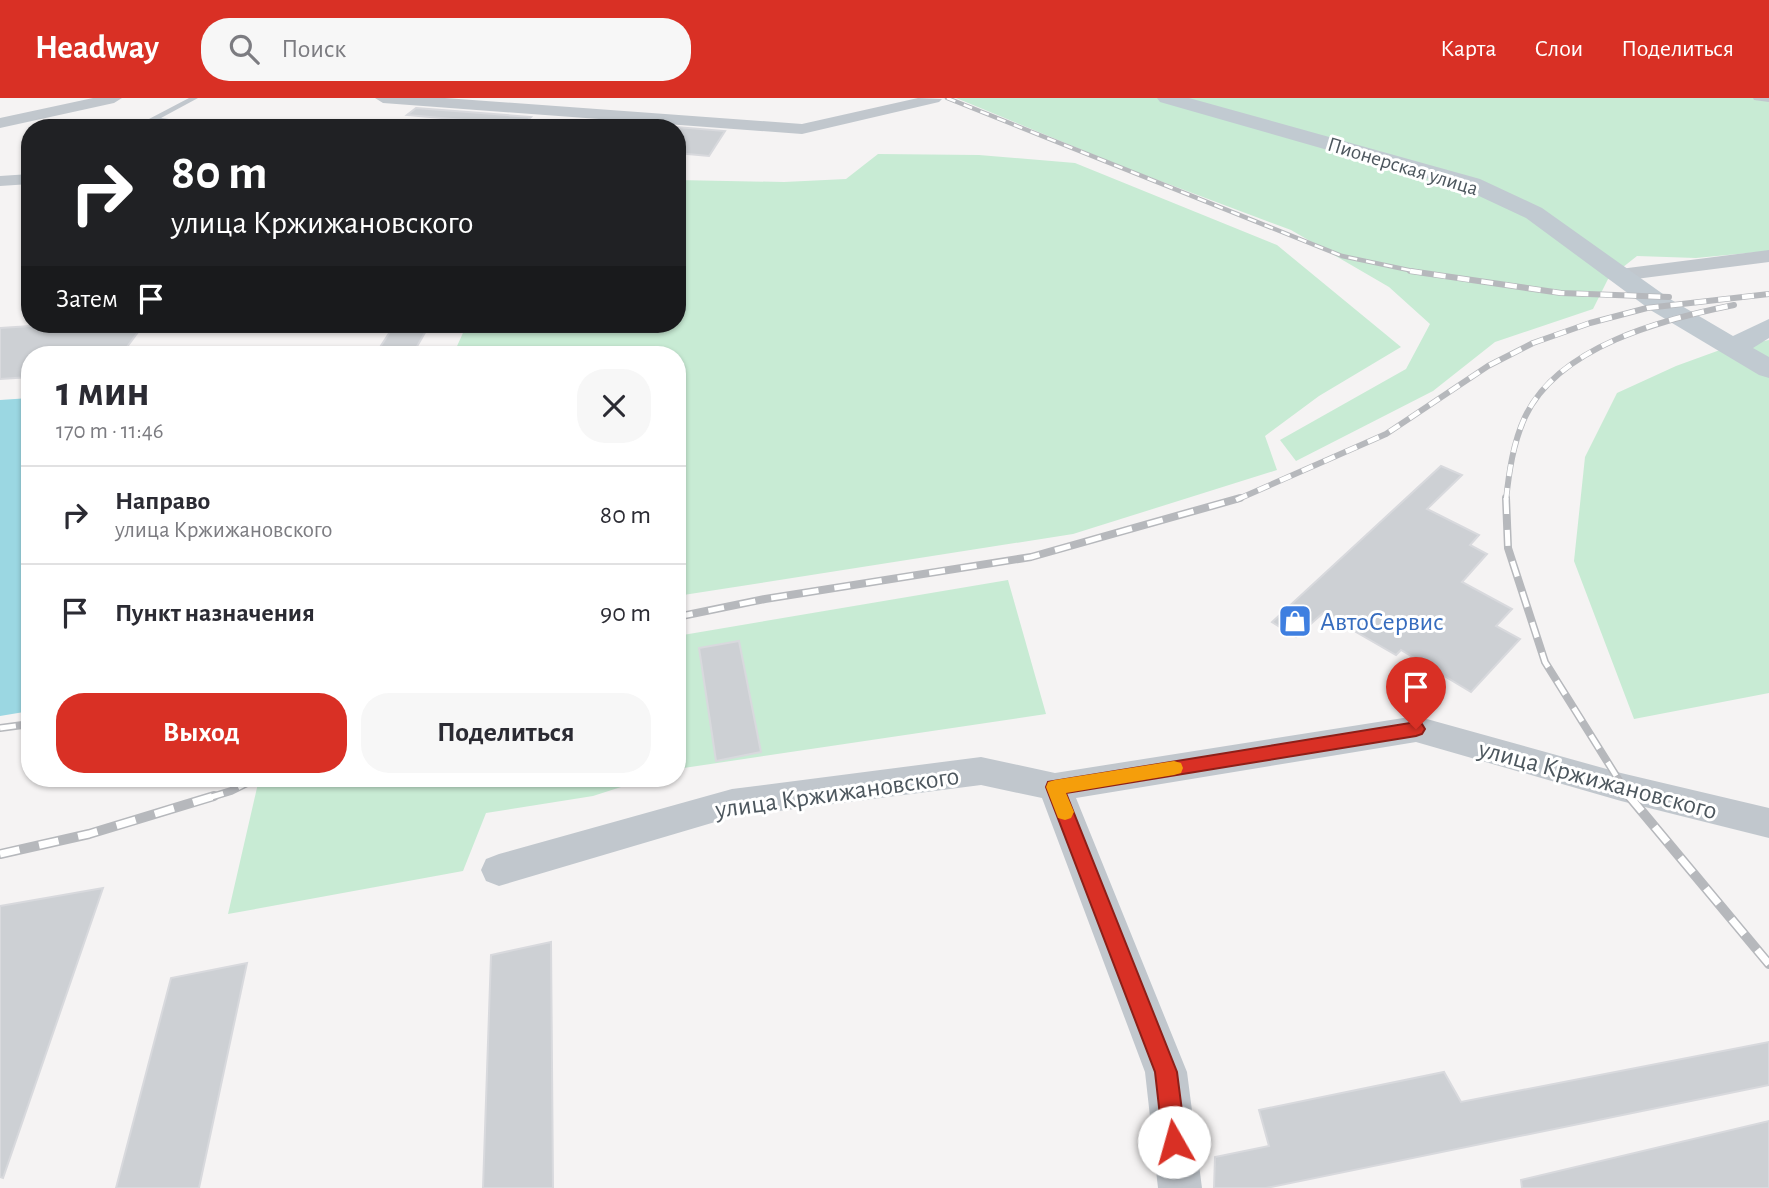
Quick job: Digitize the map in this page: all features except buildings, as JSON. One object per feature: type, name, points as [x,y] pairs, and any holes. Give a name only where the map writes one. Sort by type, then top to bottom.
[{"type":"street","points":[[0,123],[66,103],[114,98]]},
{"type":"street","points":[[383,98],[537,103],[619,119]]},
{"type":"street","points":[[870,98],[885,105]]},
{"type":"street","name":"Пионерская улица","points":[[1167,98],[1472,184],[1534,213],[1661,305],[1769,369]]},
{"type":"street","points":[[686,125],[802,129],[885,105],[934,99]]},
{"type":"street","points":[[0,181],[21,180]]},
{"type":"street","points":[[1620,275],[1769,256]]},
{"type":"street","points":[[1732,348],[1769,327]]},
{"type":"street","name":"улица Кржижановского","points":[[499,870],[732,803],[981,771],[1055,787],[1416,729],[1621,787],[1769,823]]},
{"type":"street","points":[[1055,787],[1166,1072],[1180,1188]]},
{"type":"lane","points":[[153,119],[194,98]]},
{"type":"lane","points":[[1757,98],[1769,100]]},
{"type":"green space","points":[[956,98],[1769,98],[1769,251],[1696,258],[1637,256],[1608,279],[1593,309],[1495,342],[1433,391],[1296,461],[1280,440],[1406,369],[1430,324],[1389,287],[1291,230],[1131,170]]},
{"type":"green space","points":[[878,154],[979,155],[1075,163],[1277,245],[1401,347],[1319,396],[1265,436],[1277,470],[1073,534],[686,595],[686,346],[457,346],[463,333],[686,333],[686,180],[784,182],[846,179]]},
{"type":"green space","points":[[1769,340],[1769,693],[1634,719],[1574,561],[1585,457],[1617,393],[1676,366],[1720,350]]},
{"type":"green space","points":[[1008,580],[1046,714],[686,768],[686,634]]},
{"type":"green space","points":[[257,787],[621,787],[593,796],[486,813],[463,871],[228,914]]},
{"type":"water","points":[[21,399],[21,712],[0,716],[0,400]]},
{"type":"railway","points":[[947,98],[1342,256],[1418,272]]},
{"type":"railway","points":[[1410,271],[1561,293],[1669,297]]},
{"type":"railway","points":[[1236,500],[1386,434],[1488,366],[1533,343],[1590,323],[1647,308],[1769,294]]},
{"type":"railway","points":[[1506,500],[1510,468],[1525,417],[1541,392],[1562,372],[1587,354],[1646,328],[1734,305]]},
{"type":"railway","points":[[686,615],[765,599],[1031,557],[1240,498]]},
{"type":"railway","points":[[1506,500],[1508,548],[1545,662],[1630,798]]},
{"type":"railway","points":[[0,728],[21,725]]},
{"type":"railway","points":[[208,798],[239,787]]},
{"type":"railway","points":[[0,854],[89,834],[214,796]]},
{"type":"railway","points":[[1629,796],[1769,964]]},
{"type":"slow traffic","points":[[1065,812],[1055,787],[1174,768]]},
{"type":"place","name":"АвтоСервис","points":[[1295,621]]},
{"type":"route","points":[[1174,1142],[1166,1072],[1055,787],[1416,729]]}]
